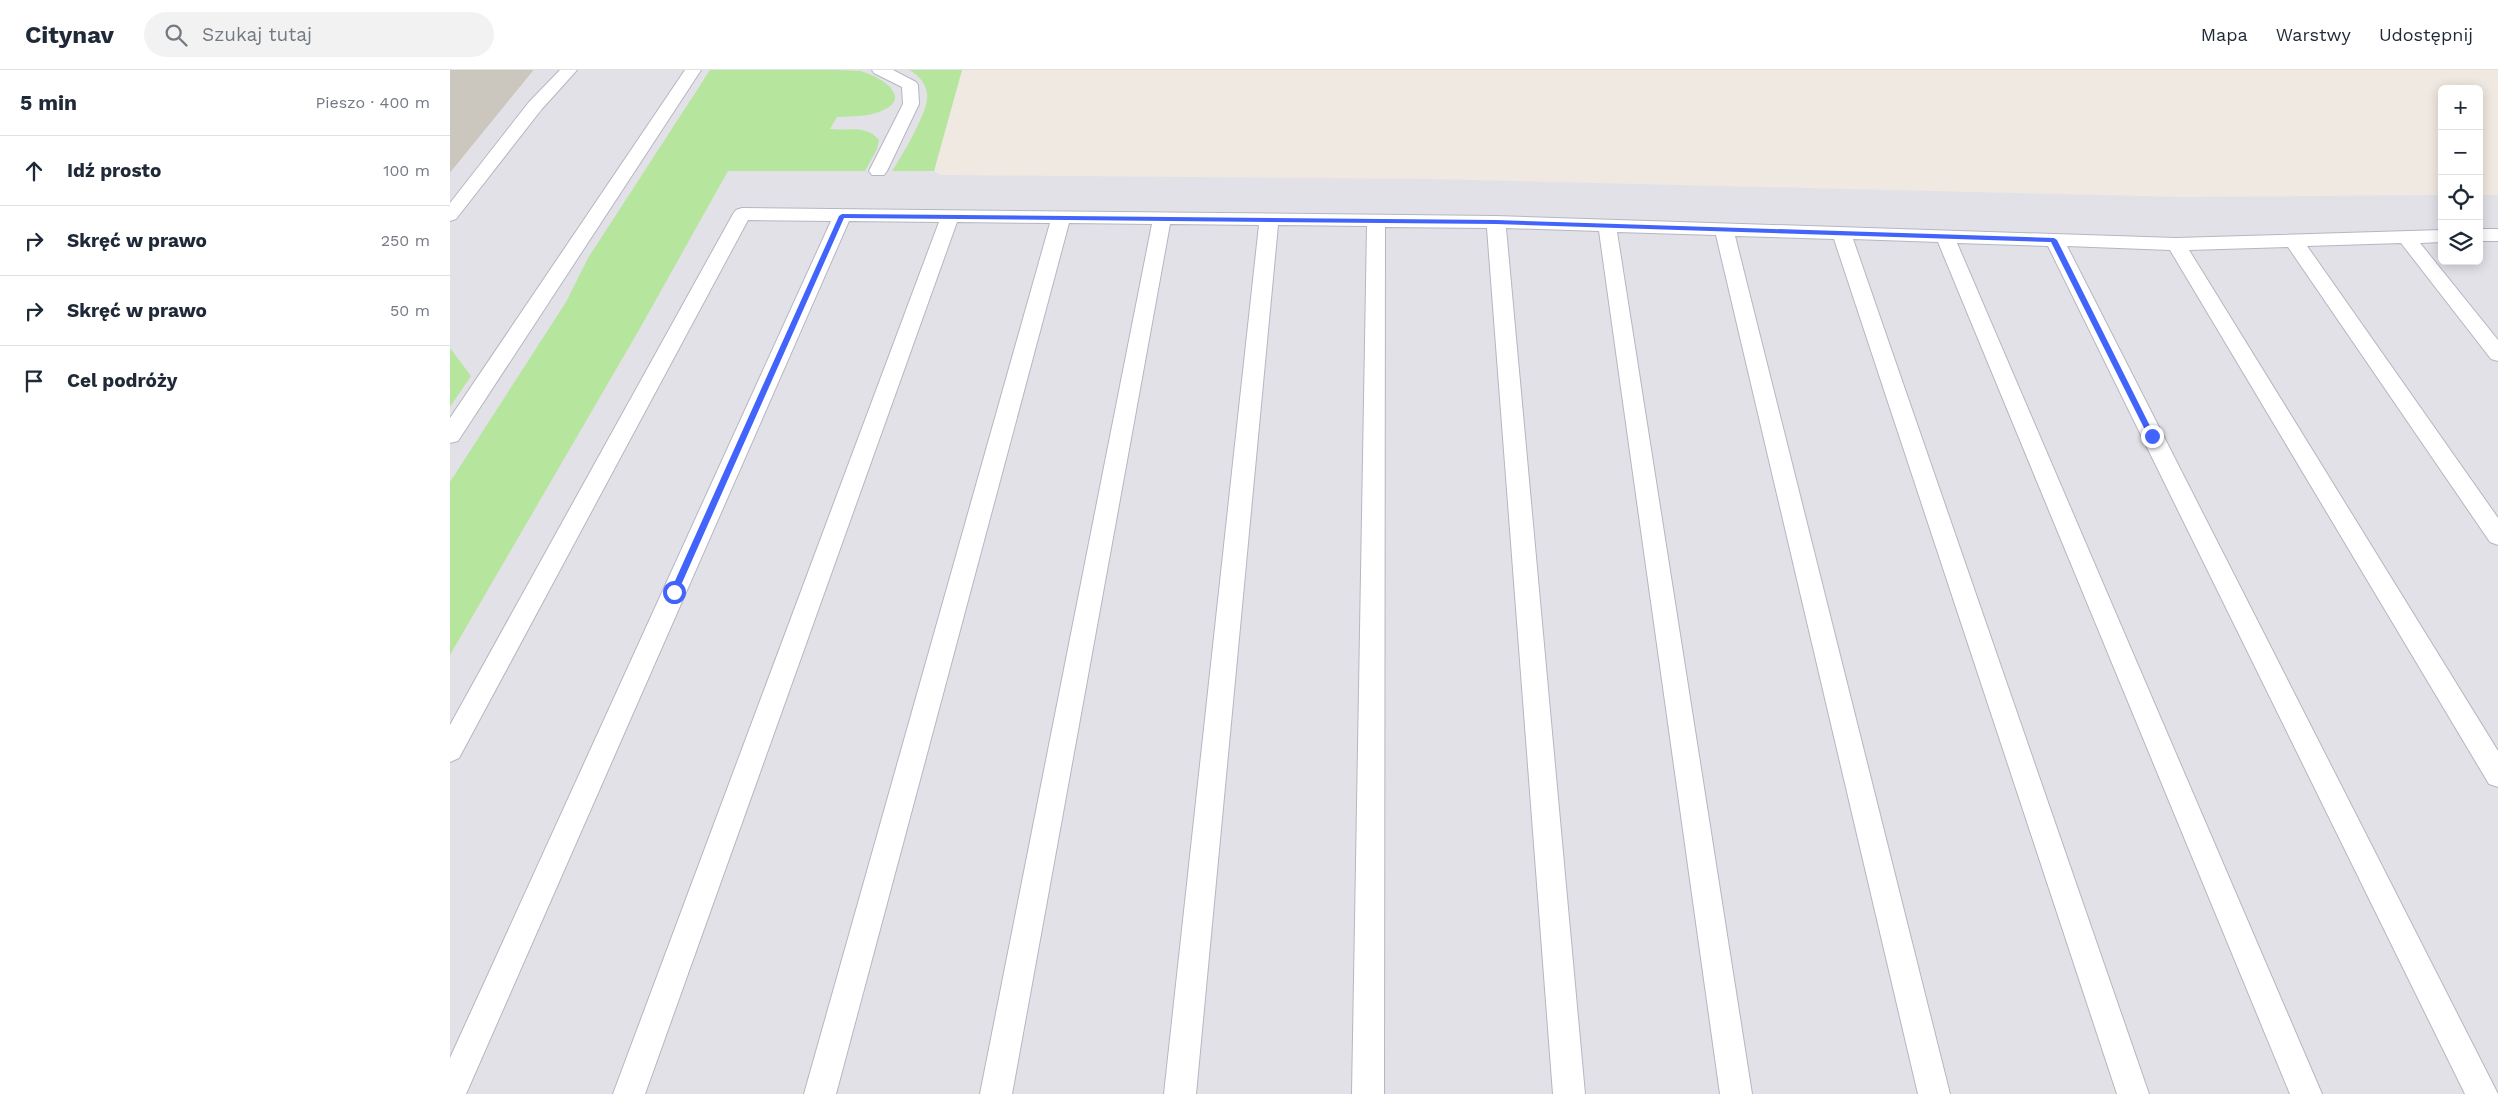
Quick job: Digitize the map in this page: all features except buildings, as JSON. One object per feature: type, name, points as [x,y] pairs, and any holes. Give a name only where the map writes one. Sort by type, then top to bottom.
[{"type":"lane","points":[[450,215],[535,106],[569,70]]},
{"type":"lane","points":[[450,435],[693,70]]},
{"type":"lane","points":[[878,172],[911,104],[910,85],[880,70]]},
{"type":"lane","points":[[450,750],[742,214],[1496,222],[2176,244],[2438,236]]},
{"type":"lane","points":[[450,1093],[842,216]]},
{"type":"lane","points":[[628,1094],[950,217]]},
{"type":"lane","points":[[820,1094],[1061,218]]},
{"type":"lane","points":[[996,1094],[1162,219]]},
{"type":"lane","points":[[1180,1094],[1269,220]]},
{"type":"lane","points":[[1368,1094],[1376,221]]},
{"type":"lane","points":[[1496,222],[1569,1094]]},
{"type":"lane","points":[[1607,226],[1736,1094]]},
{"type":"lane","points":[[1724,230],[1934,1094]]},
{"type":"lane","points":[[1841,233],[2133,1094]]},
{"type":"lane","points":[[2483,235],[2498,235]]},
{"type":"lane","points":[[1945,236],[2306,1094]]},
{"type":"lane","points":[[2406,237],[2498,354]]},
{"type":"lane","points":[[2054,240],[2482,1094]]},
{"type":"lane","points":[[2293,240],[2498,536]]},
{"type":"lane","points":[[2176,244],[2498,775]]},
{"type":"shaded area","points":[[450,70],[962,70],[934,171],[940,175],[1429,179],[2183,197],[2438,195],[2438,265],[2483,265],[2483,195],[2498,195],[2498,1094],[450,1094]]},
{"type":"green space","points":[[710,70],[860,71],[885,82],[895,94],[890,106],[879,112],[864,116],[837,117],[830,129],[862,130],[869,132],[879,140],[877,149],[865,171],[728,171],[639,330],[450,655],[450,482],[566,302],[588,258]]},
{"type":"green space","points":[[909,70],[962,70],[934,171],[892,171],[913,135],[926,105],[926,89],[919,78]]},
{"type":"green space","points":[[450,348],[471,376],[450,407]]},
{"type":"route","points":[[674,592],[842,216],[1496,222],[2054,240],[2152,436]]}]
